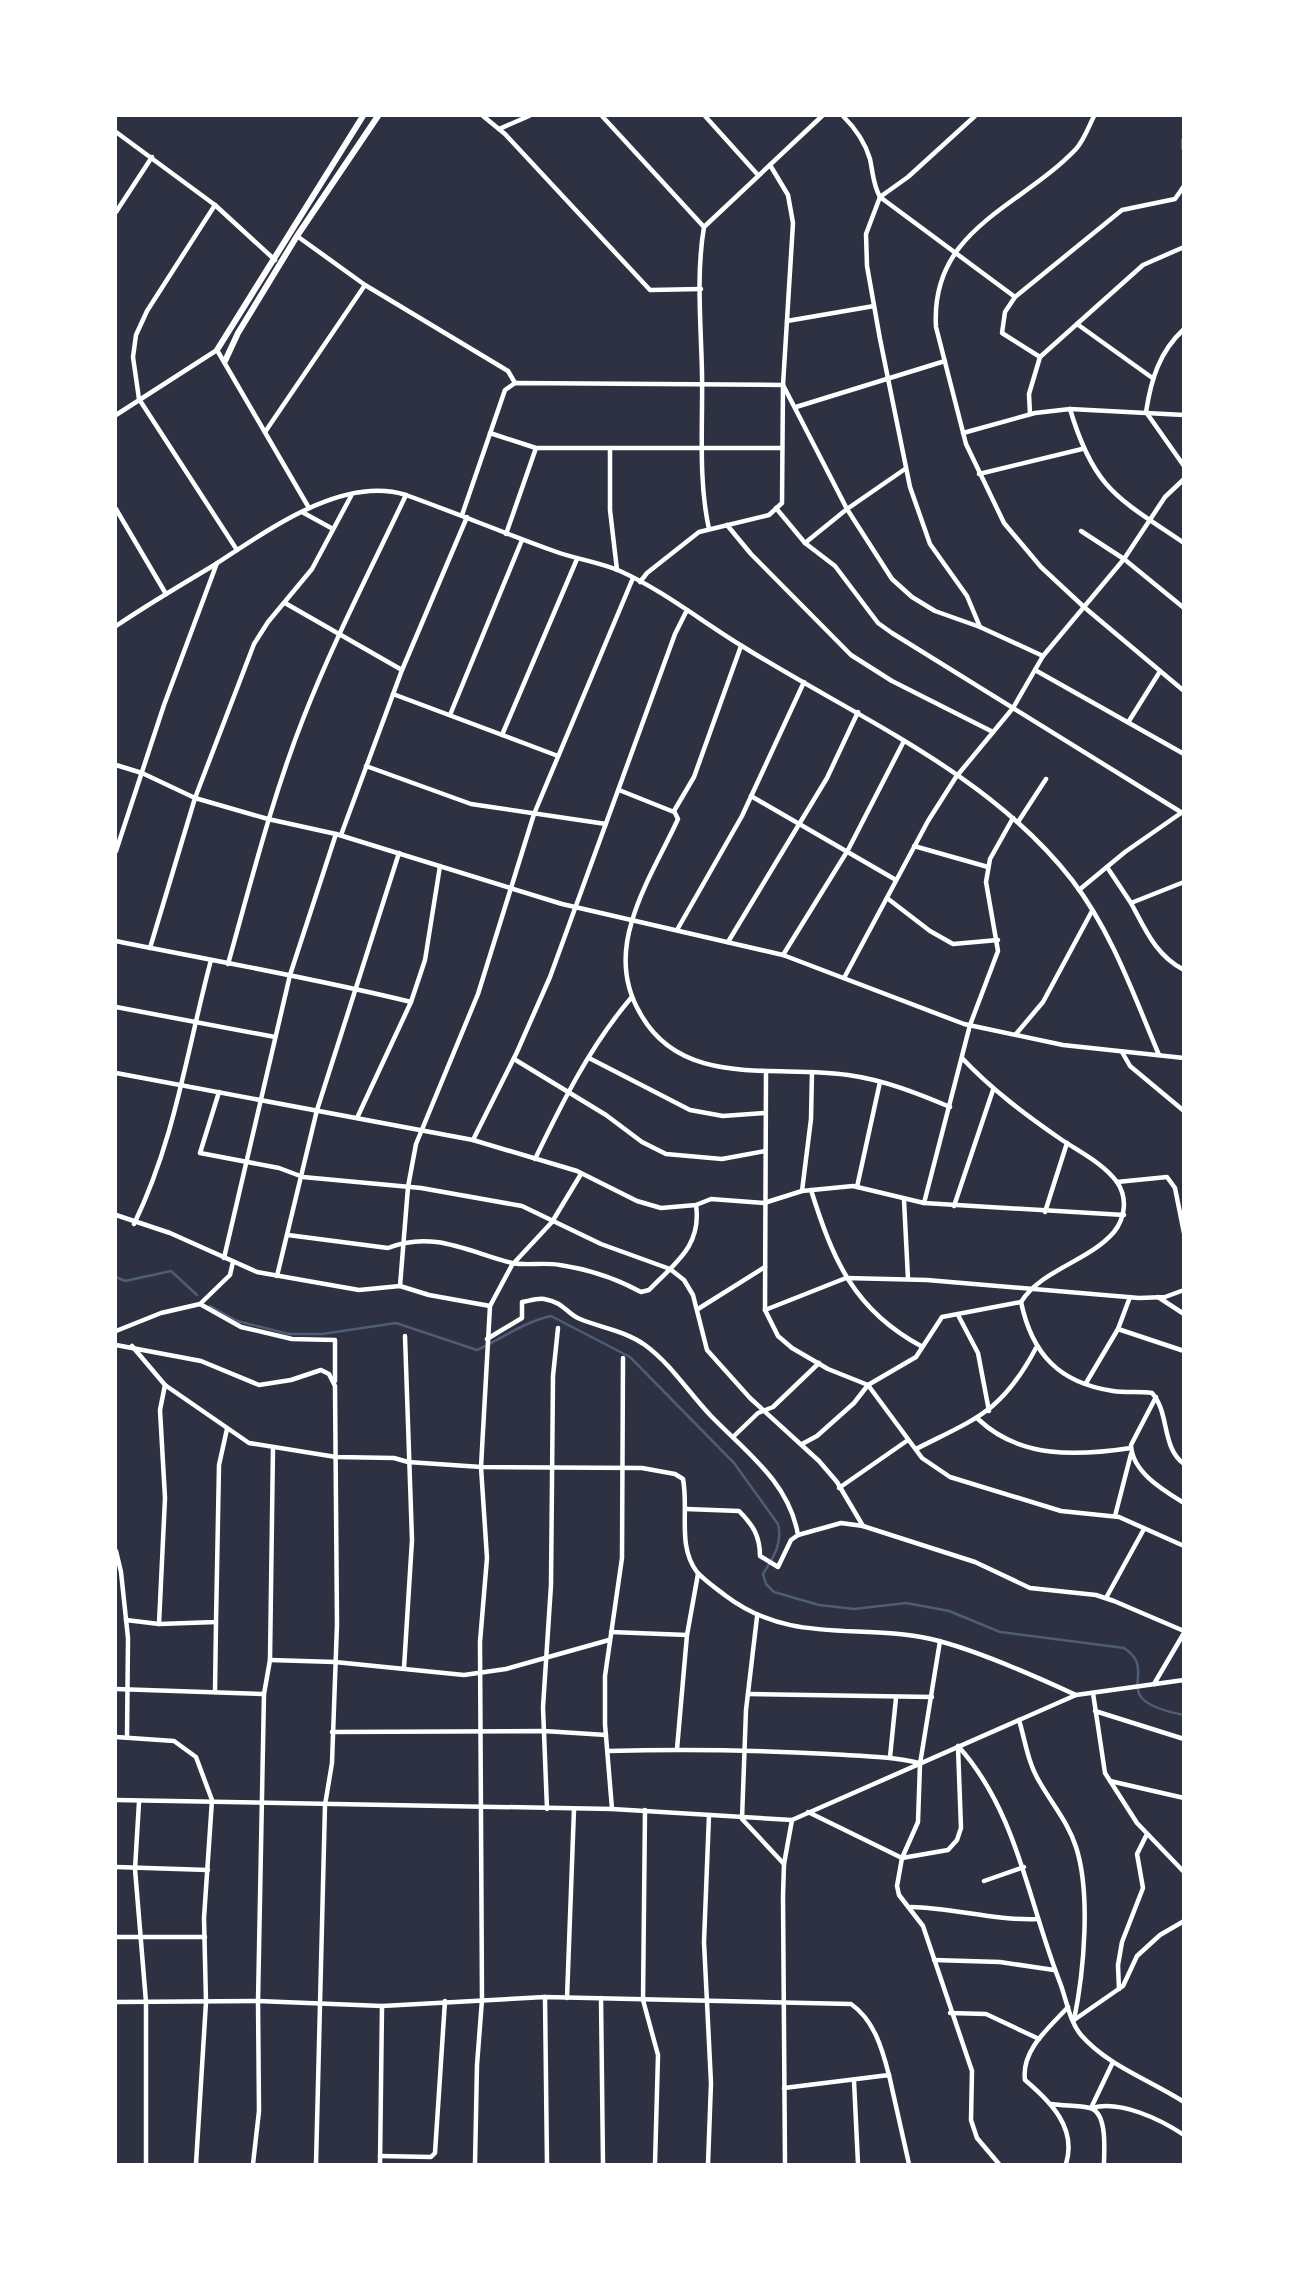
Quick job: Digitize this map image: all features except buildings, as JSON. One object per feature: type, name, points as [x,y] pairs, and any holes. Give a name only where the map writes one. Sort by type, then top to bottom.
[{"type":"main road","points":[[217,350],[363,116]]},
{"type":"main road","points":[[225,362],[238,333],[297,236],[378,116]]},
{"type":"street","points":[[483,116],[650,290],[701,289]]},
{"type":"street","points":[[498,130],[529,116]]},
{"type":"street","points":[[601,116],[704,227]]},
{"type":"street","points":[[705,116],[758,175]]},
{"type":"street","points":[[709,529],[704,504],[702,448],[701,289],[704,227],[822,116]]},
{"type":"street","points":[[844,116],[870,158],[875,188],[880,197],[1015,296]]},
{"type":"street","points":[[975,116],[908,177],[880,197],[866,234],[874,306],[905,469],[923,530],[967,596],[980,627]]},
{"type":"street","points":[[1094,116],[1077,148],[974,230],[953,251],[935,308],[936,327],[963,433],[979,474],[1004,523],[1041,566],[1084,607],[1159,673],[1184,691]]},
{"type":"street","points":[[116,132],[215,205],[281,266]]},
{"type":"street","points":[[1184,139],[1184,149]]},
{"type":"street","points":[[116,212],[152,157]]},
{"type":"street","points":[[640,582],[647,573],[699,532],[769,515],[782,503],[783,385],[793,238],[792,211],[788,195],[770,165]]},
{"type":"street","points":[[1040,357],[1002,334],[1005,312],[1015,296],[1122,210],[1175,199],[1184,186]]},
{"type":"street","points":[[215,205],[147,310],[136,335],[134,357],[139,399],[237,550]]},
{"type":"street","points":[[297,236],[365,285],[508,372],[515,383]]},
{"type":"street","points":[[1030,414],[1029,394],[1040,357],[1143,265],[1184,247]]},
{"type":"street","points":[[265,432],[365,285]]},
{"type":"street","points":[[787,321],[874,306]]},
{"type":"street","points":[[1077,324],[1151,377]]},
{"type":"street","points":[[1184,329],[1165,352],[1151,377],[1146,412],[1184,466]]},
{"type":"street","points":[[116,415],[217,350],[309,508]]},
{"type":"street","points":[[796,407],[945,361]]},
{"type":"street","points":[[224,1258],[290,975],[338,834],[464,516],[505,390],[515,383],[783,385]]},
{"type":"street","points":[[783,385],[847,509],[892,579],[912,597],[960,621],[980,627],[1044,656]]},
{"type":"street","points":[[963,433],[1030,414],[1070,409],[1184,415]]},
{"type":"street","points":[[1070,409],[1082,449],[1116,497],[1184,542]]},
{"type":"street","points":[[490,433],[536,449],[782,448]]},
{"type":"street","points":[[610,448],[610,510],[617,570]]},
{"type":"street","points":[[506,534],[536,449]]},
{"type":"street","points":[[979,474],[1082,449]]},
{"type":"street","points":[[805,543],[847,509],[905,469]]},
{"type":"street","points":[[844,978],[914,846],[956,777],[1013,708],[1044,656],[1124,559],[1164,497],[1184,479]]},
{"type":"street","points":[[116,626],[309,508],[352,495],[383,491],[406,495],[522,540],[617,570],[687,610],[741,646],[858,712],[904,741],[1015,820],[1044,848],[1093,911],[1115,951],[1159,1055]]},
{"type":"street","points":[[150,948],[195,798],[254,644],[268,622],[312,569],[352,495]]},
{"type":"street","points":[[228,964],[268,819],[303,721],[338,635],[406,495]]},
{"type":"street","points":[[776,508],[805,543],[835,566],[878,623],[1182,813],[1079,890]]},
{"type":"street","points":[[116,509],[166,594]]},
{"type":"street","points":[[302,512],[333,529]]},
{"type":"street","points":[[727,525],[751,554],[851,655],[892,681],[993,732]]},
{"type":"street","points":[[1081,531],[1124,559],[1184,608]]},
{"type":"street","points":[[450,715],[522,540]]},
{"type":"street","points":[[502,734],[577,559]]},
{"type":"street","points":[[116,851],[217,563]]},
{"type":"street","points":[[400,1286],[408,1187],[416,1143],[471,1014],[534,814],[633,578]]},
{"type":"street","points":[[285,603],[402,670]]},
{"type":"street","points":[[473,1140],[514,1059],[550,978],[675,634],[687,610]]},
{"type":"street","points":[[675,812],[694,777],[741,646]]},
{"type":"street","points":[[1035,670],[1184,754]]},
{"type":"street","points":[[1129,721],[1159,673]]},
{"type":"street","points":[[677,930],[751,796],[804,682]]},
{"type":"street","points":[[393,694],[558,755]]},
{"type":"street","points":[[728,942],[827,778],[858,712]]},
{"type":"street","points":[[783,955],[848,850],[904,741]]},
{"type":"street","points":[[116,765],[142,773],[195,798],[268,819],[338,834],[575,906],[783,955],[970,1025],[1063,1045],[1184,1058]]},
{"type":"street","points":[[366,766],[471,804],[606,824]]},
{"type":"street","points":[[924,1203],[970,1025],[994,967],[998,940],[988,906],[988,867],[997,841],[1046,779]]},
{"type":"street","points":[[619,790],[675,812],[678,819],[632,920],[625,954],[631,998],[655,1035],[672,1049],[693,1060],[717,1067],[766,1072],[847,1074],[880,1082],[950,1107]]},
{"type":"street","points":[[751,796],[896,880]]},
{"type":"street","points":[[914,846],[988,867]]},
{"type":"street","points":[[277,1276],[317,1111],[399,853]]},
{"type":"street","points":[[357,1118],[411,1002],[425,960],[440,866]]},
{"type":"street","points":[[1107,867],[1163,955],[1184,970]]},
{"type":"street","points":[[1131,903],[1184,882]]},
{"type":"street","points":[[887,898],[930,931],[953,944],[998,940]]},
{"type":"street","points":[[1015,1035],[1043,1002],[1093,911]]},
{"type":"street","points":[[116,942],[290,975],[411,1002]]},
{"type":"street","points":[[134,1224],[162,1161],[169,1123],[183,1087],[194,1022],[211,960]]},
{"type":"street","points":[[535,1159],[567,1092],[614,1019],[631,998]]},
{"type":"street","points":[[116,1007],[275,1037]]},
{"type":"street","points":[[1122,1051],[1130,1066],[1184,1111]]},
{"type":"street","points":[[589,1058],[638,1086],[698,1112],[723,1116],[765,1113]]},
{"type":"street","points":[[802,1444],[817,1436],[854,1403],[868,1385],[916,1357],[942,1317],[1021,1302],[1030,1288],[1099,1247],[1115,1230],[1124,1215],[1122,1193],[1117,1182],[1094,1161],[993,1090],[962,1058]]},
{"type":"street","points":[[514,1059],[606,1115],[642,1142],[666,1154],[722,1159],[765,1151]]},
{"type":"street","points":[[766,1072],[765,1310],[778,1336],[819,1363],[868,1385],[916,1449],[933,1467],[950,1477],[1061,1511],[1115,1516],[1184,1546]]},
{"type":"street","points":[[802,1191],[811,1119],[812,1072]]},
{"type":"street","points":[[116,1073],[473,1140],[581,1174],[637,1201],[661,1208],[696,1205],[711,1199],[764,1203],[802,1191],[857,1187],[924,1203],[1124,1215]]},
{"type":"street","points":[[857,1187],[880,1082]]},
{"type":"street","points":[[954,1206],[993,1090]]},
{"type":"street","points":[[219,1092],[200,1153],[246,1164],[279,1168],[303,1177],[408,1187],[522,1206],[601,1244],[670,1269],[684,1280],[698,1309],[707,1350],[750,1398],[802,1444],[839,1488],[863,1526]]},
{"type":"street","points":[[1045,1212],[1067,1143]]},
{"type":"street","points":[[475,2165],[476,2090],[482,2000],[481,1614],[487,1558],[481,1467],[489,1306],[513,1263],[552,1222],[581,1174]]},
{"type":"street","points":[[1117,1182],[1167,1177],[1175,1188],[1184,1233]]},
{"type":"street","points":[[811,1190],[825,1234],[846,1278],[874,1315],[922,1346]]},
{"type":"street","points":[[904,1200],[908,1279]]},
{"type":"street","points":[[288,1236],[388,1248],[402,1242],[424,1240],[481,1251],[513,1263],[559,1265],[641,1292],[649,1290],[694,1240],[699,1225],[696,1205]]},
{"type":"street","points":[[116,1215],[134,1224],[170,1233],[233,1262],[277,1276],[359,1290],[400,1286],[429,1295],[489,1306]]},
{"type":"street","points":[[116,1331],[161,1313],[200,1304],[230,1275],[233,1262]]},
{"type":"street","points":[[698,1309],[766,1267]]},
{"type":"street","points":[[765,1310],[846,1278],[908,1279],[1130,1297],[1157,1297],[1184,1290]]},
{"type":"street","points":[[1086,1383],[1118,1329],[1130,1297]]},
{"type":"street","points":[[1157,1297],[1184,1314]]},
{"type":"street","points":[[487,1339],[522,1318],[522,1302],[543,1299],[567,1306],[577,1318],[607,1327],[645,1345],[665,1361],[771,1475],[795,1515],[799,1535]]},
{"type":"street","points":[[1021,1302],[1036,1348],[1059,1368],[1086,1383],[1116,1392],[1152,1393],[1164,1413],[1172,1450],[1184,1464]]},
{"type":"street","points":[[200,1304],[236,1326],[292,1339],[335,1340],[335,1662],[325,1805],[316,2165]]},
{"type":"street","points":[[957,1315],[978,1353],[989,1411]]},
{"type":"street","points":[[547,1809],[544,1731],[551,1585],[553,1376],[558,1328]]},
{"type":"street","points":[[1118,1329],[1184,1350]]},
{"type":"street","points":[[404,1668],[411,1568],[405,1336]]},
{"type":"street","points":[[117,1343],[201,1361],[249,1383],[291,1380],[321,1370],[329,1374],[334,1386]]},
{"type":"street","points":[[132,1346],[164,1385],[249,1443],[336,1457],[394,1458],[408,1462],[481,1467],[622,1467],[675,1474],[682,1479],[686,1509],[685,1539],[688,1555],[698,1573],[757,1617],[792,1627],[827,1632],[940,1642],[1076,1695]]},
{"type":"street","points":[[916,1449],[989,1411],[1013,1389],[1036,1348]]},
{"type":"street","points":[[612,1809],[606,1735],[605,1676],[622,1558],[623,1358]]},
{"type":"street","points":[[733,1437],[749,1421],[774,1407],[819,1363]]},
{"type":"street","points":[[159,1624],[165,1498],[160,1410],[164,1385]]},
{"type":"street","points":[[1115,1516],[1131,1451],[1156,1397]]},
{"type":"street","points":[[978,1419],[996,1434],[1035,1450],[1068,1453],[1131,1451]]},
{"type":"street","points":[[215,1692],[219,1465],[228,1429]]},
{"type":"street","points":[[839,1488],[908,1440]]},
{"type":"street","points":[[253,2165],[259,2111],[258,2001],[264,1694],[270,1660],[273,1447]]},
{"type":"street","points":[[1131,1451],[1146,1475],[1184,1503]]},
{"type":"street","points":[[686,1509],[739,1511],[750,1522],[760,1541],[760,1556],[778,1567],[791,1540],[799,1535],[841,1523],[863,1526],[927,1544],[1030,1588],[1106,1598],[1184,1632],[1154,1684]]},
{"type":"street","points":[[1106,1598],[1144,1528]]},
{"type":"street","points":[[116,1551],[126,1620],[127,1737]]},
{"type":"street","points":[[677,1749],[687,1635],[698,1573]]},
{"type":"street","points":[[757,1617],[748,1694],[742,1819],[784,1864]]},
{"type":"street","points":[[126,1620],[159,1624],[216,1622]]},
{"type":"street","points":[[611,1632],[687,1635]]},
{"type":"street","points":[[270,1660],[480,1673],[609,1640]]},
{"type":"street","points":[[940,1642],[920,1763],[918,1822],[902,1858],[897,1886],[899,1895],[923,1926],[972,2071],[971,2120],[977,2138],[999,2165]]},
{"type":"street","points":[[116,1800],[612,1809],[792,1820],[1076,1695],[1184,1680]]},
{"type":"street","points":[[116,1689],[264,1694]]},
{"type":"street","points":[[1093,1693],[1101,1758],[1109,1781],[1147,1834],[1184,1872]]},
{"type":"street","points":[[748,1694],[932,1697]]},
{"type":"street","points":[[890,1757],[896,1698]]},
{"type":"street","points":[[1095,1711],[1184,1739]]},
{"type":"street","points":[[1018,1720],[1038,1781],[1060,1811],[1078,1853],[1083,1927],[1080,1991],[1074,2020]]},
{"type":"street","points":[[332,1732],[544,1731],[606,1735]]},
{"type":"street","points":[[116,1737],[174,1741],[196,1757],[212,1800],[205,1937],[206,2001],[196,2165]]},
{"type":"street","points":[[808,1812],[902,1858],[948,1850],[957,1840],[962,1807],[957,1794],[958,1746]]},
{"type":"street","points":[[958,1746],[988,1787],[1024,1867],[1055,1970],[1080,2034],[1113,2062],[1184,2102]]},
{"type":"street","points":[[608,1751],[744,1751],[890,1757],[920,1763]]},
{"type":"street","points":[[1109,1781],[1184,1798]]},
{"type":"street","points":[[139,1802],[135,1869],[146,2002],[146,2165]]},
{"type":"street","points":[[567,1998],[574,1809]]},
{"type":"street","points":[[645,1810],[643,2000],[658,2056],[655,2165]]},
{"type":"street","points":[[708,2165],[711,2082],[704,1916],[709,1815]]},
{"type":"street","points":[[785,2165],[784,1864],[792,1820]]},
{"type":"street","points":[[1119,1989],[1122,1941],[1143,1888],[1137,1854],[1147,1834]]},
{"type":"street","points":[[116,1867],[208,1870]]},
{"type":"street","points":[[984,1881],[1024,1867]]},
{"type":"street","points":[[910,1907],[936,1908],[1014,1920],[1038,1919]]},
{"type":"street","points":[[1074,2020],[1119,1989],[1137,1956],[1160,1935],[1184,1921]]},
{"type":"street","points":[[116,1937],[205,1937]]},
{"type":"street","points":[[934,1960],[1000,1962],[1055,1970]]},
{"type":"street","points":[[545,1997],[547,2165]]},
{"type":"street","points":[[116,2002],[258,2001],[382,2006],[545,1997],[851,2004],[862,2011],[873,2027],[900,2110],[909,2165]]},
{"type":"street","points":[[601,1998],[605,2086],[603,2165]]},
{"type":"street","points":[[380,2156],[431,2157],[435,2153],[445,2001]]},
{"type":"street","points":[[380,2165],[382,2006]]},
{"type":"street","points":[[1066,2165],[1068,2136],[1062,2119],[1051,2104],[1025,2080],[1023,2066],[1039,2039],[1068,2006]]},
{"type":"street","points":[[950,2012],[986,2014],[1039,2039]]},
{"type":"street","points":[[1091,2108],[1113,2062]]},
{"type":"street","points":[[784,2088],[889,2075]]},
{"type":"street","points":[[854,2081],[858,2165]]},
{"type":"street","points":[[1051,2104],[1122,2108],[1184,2134]]},
{"type":"street","points":[[1091,2108],[1098,2113],[1104,2131],[1104,2165]]},
{"type":"waterway","points":[[116,1277],[125,1281],[171,1271],[197,1295]]},
{"type":"waterway","points":[[210,1306],[237,1321],[289,1334],[322,1334],[396,1323],[477,1350],[523,1326],[551,1316],[630,1357],[734,1463],[778,1524],[778,1544],[763,1574],[766,1584],[774,1592],[819,1605],[854,1609],[906,1603],[949,1611],[1000,1632],[1124,1648],[1134,1657],[1138,1667],[1137,1685],[1145,1701],[1159,1709],[1184,1715]]}]
